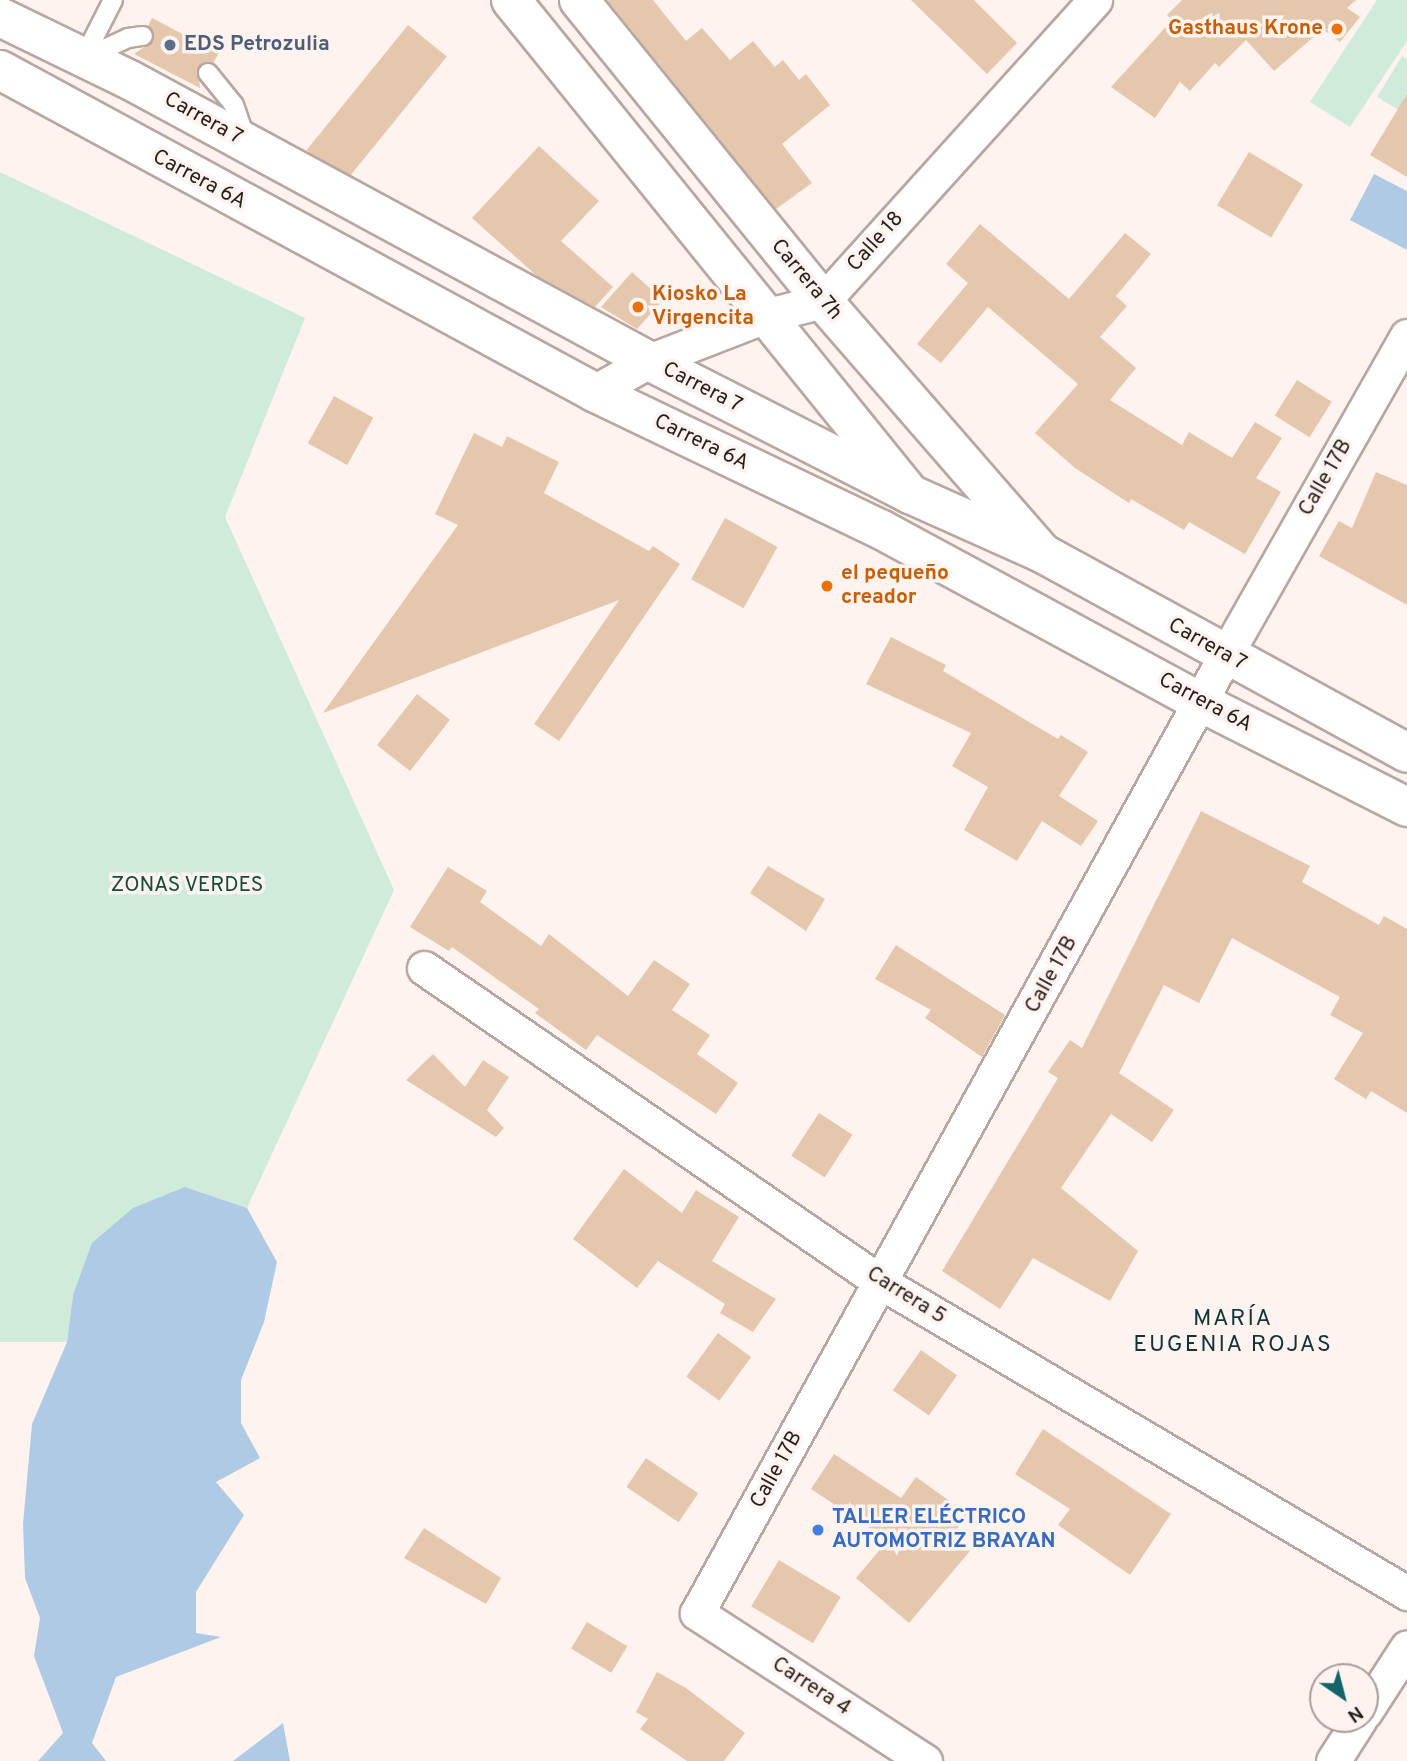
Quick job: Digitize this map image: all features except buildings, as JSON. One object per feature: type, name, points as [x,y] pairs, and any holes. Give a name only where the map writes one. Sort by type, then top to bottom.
[{"type":"main road","points":[[510,0],[768,315],[910,494]]},
{"type":"main road","name":"Carrera 7h","points":[[579,0],[822,301],[1042,553]]},
{"type":"main road","name":"Carrera 7","points":[[0,17],[248,144],[649,361],[910,494],[1042,553],[1225,656],[1407,753]]},
{"type":"main road","name":"Carrera 6A","points":[[0,70],[594,392],[882,530],[1202,703],[1407,807]]},
{"type":"street","name":"Calle 18","points":[[822,301],[1095,0]]},
{"type":"street","points":[[594,392],[649,361],[768,315],[822,301]]},
{"type":"street","name":"Calle 17B","points":[[697,1613],[1202,703],[1225,656],[1407,336]]},
{"type":"street","name":"Carrera 5","points":[[424,968],[882,1283],[1407,1593]]},
{"type":"street","name":"Carrera 4","points":[[697,1613],[925,1761]]},
{"type":"street","points":[[1379,1690],[1407,1647]]},
{"type":"street","points":[[1333,1761],[1351,1733]]},
{"type":"lane","points":[[83,59],[113,0]]},
{"type":"lane","points":[[83,59],[128,38],[143,36]]},
{"type":"lane","points":[[208,73],[234,104],[248,144]]},
{"type":"green space","points":[[1377,0],[1407,0],[1407,41],[1350,127],[1310,102]]},
{"type":"green space","points":[[1402,56],[1407,59],[1407,115],[1377,97]]},
{"type":"green space","name":"ZONAS VERDES","points":[[0,172],[305,318],[225,517],[394,890],[247,1208],[185,1187],[73,1295],[67,1342],[0,1342]]},
{"type":"water","points":[[1374,174],[1407,191],[1407,250],[1350,220]]},
{"type":"water","points":[[185,1187],[247,1208],[277,1262],[264,1322],[241,1380],[241,1423],[260,1458],[216,1482],[244,1515],[196,1592],[196,1633],[221,1637],[116,1677],[92,1743],[106,1761],[38,1761],[63,1733],[34,1656],[40,1618],[25,1578],[23,1524],[32,1424],[67,1342],[73,1295],[92,1243],[133,1208]]},
{"type":"water","points":[[283,1723],[290,1761],[233,1761]]},
{"type":"place","name":"Gasthaus Krone","points":[[1337,29]]},
{"type":"place","name":"EDS Petrozulia","points":[[170,45]]},
{"type":"place","name":"Kiosko La Virgencita","points":[[638,307]]},
{"type":"place","name":"el pequeño creador","points":[[827,586]]},
{"type":"place","name":"TALLER ELÉCTRICO AUTOMOTRIZ BRAYAN","points":[[818,1530]]},
{"type":"district","name":"MARÍA EUGENIA ROJAS","points":[[1233,1333]]}]
